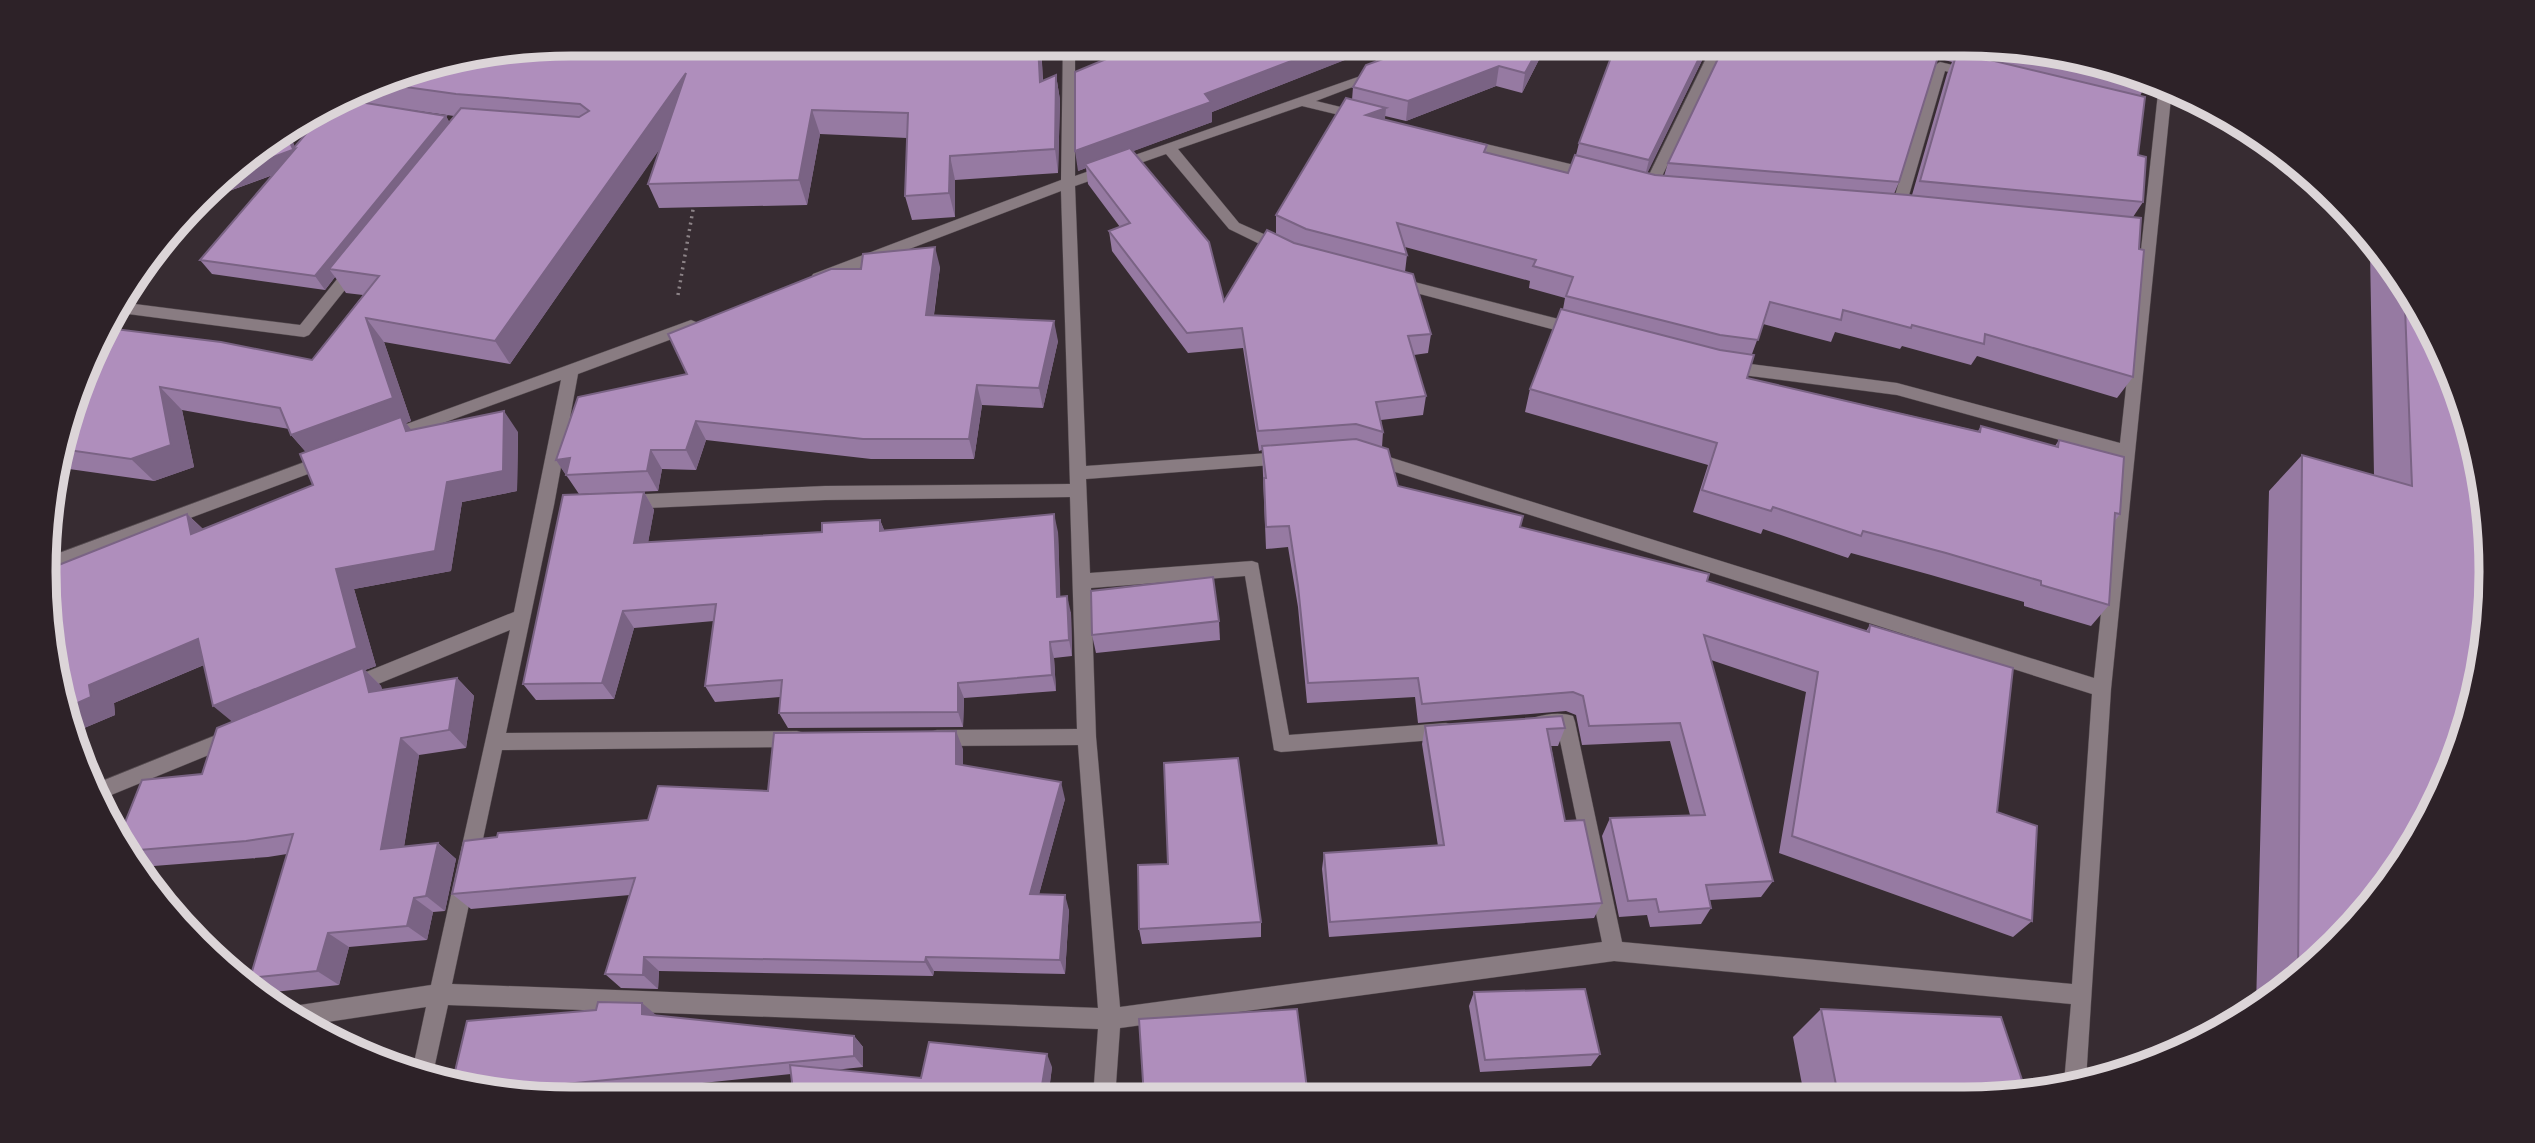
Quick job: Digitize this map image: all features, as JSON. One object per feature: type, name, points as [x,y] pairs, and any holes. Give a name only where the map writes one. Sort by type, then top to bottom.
[{"type":"street","points":[[1069,56],[1068,183],[1087,737],[1110,1019],[1105,1087]]},
{"type":"street","points":[[1649,189],[1713,56]]},
{"type":"street","points":[[1898,209],[1940,66],[1992,79]]},
{"type":"street","points":[[799,285],[1068,183],[1389,70]]},
{"type":"street","points":[[2076,1074],[2102,690],[2128,452],[2144,234],[2157,119],[2163,96]]},
{"type":"street","points":[[1303,102],[1369,118]]},
{"type":"street","points":[[1449,139],[1609,179]]},
{"type":"street","points":[[1168,148],[1234,226],[1299,257]]},
{"type":"street","points":[[129,308],[304,331],[365,255]]},
{"type":"street","points":[[1379,278],[1592,333]]},
{"type":"street","points":[[376,442],[709,319]]},
{"type":"street","points":[[1712,365],[1897,388],[2128,452]]},
{"type":"street","points":[[424,1065],[521,617],[553,505],[571,369]]},
{"type":"street","points":[[1355,452],[2102,690]]},
{"type":"street","points":[[56,561],[337,456]]},
{"type":"street","points":[[615,502],[1078,482],[1299,456]]},
{"type":"street","points":[[1082,581],[1252,568],[1282,744],[1471,729]]},
{"type":"street","points":[[328,697],[521,617]]},
{"type":"street","points":[[1525,725],[1566,722],[1614,951]]},
{"type":"street","points":[[104,789],[250,729]]},
{"type":"street","points":[[921,738],[1087,737]]},
{"type":"street","points":[[493,742],[811,739]]},
{"type":"street","points":[[309,1015],[439,993],[1110,1019],[1614,951],[2081,995]]},
{"type":"path","points":[[671,334],[695,198]]},
{"type":"building","points":[[1039,56],[1040,82],[1056,75],[1055,149],[950,156],[949,193],[905,196],[908,113],[812,110],[799,180],[648,184],[686,73],[495,341],[366,318],[393,398],[291,435],[280,408],[160,387],[171,445],[131,459],[71,450],[95,374],[117,329],[221,342],[312,360],[379,276],[329,269],[461,108],[579,117],[589,111],[580,104],[456,94],[398,86],[471,66],[538,57]]},
{"type":"building","points":[[1113,56],[1305,56],[1205,94],[1211,102],[1075,151],[1075,72]]},
{"type":"building","points":[[1391,56],[1534,56],[1525,73],[1499,66],[1408,101],[1353,87],[1366,65]]},
{"type":"building","points":[[1612,56],[1700,56],[1649,160],[1579,143]]},
{"type":"building","points":[[1719,56],[1938,56],[1899,182],[1668,163]]},
{"type":"building","points":[[1956,56],[1975,56],[2145,97],[2138,155],[2146,157],[2143,202],[1920,181]]},
{"type":"building","points":[[2050,63],[2064,66],[2111,78]]},
{"type":"building","points":[[1346,98],[1386,108],[1366,115],[1487,145],[1484,152],[1568,173],[1575,155],[1655,175],[1908,195],[2141,218],[2139,249],[2144,250],[2133,377],[1985,334],[1984,344],[1843,310],[1841,320],[1770,302],[1758,340],[1720,335],[1566,296],[1573,277],[1533,266],[1536,260],[1397,223],[1407,255],[1306,229],[1276,215]]},
{"type":"building","points":[[359,102],[446,116],[315,276],[200,260],[295,149],[259,162],[289,140],[293,149],[313,126]]},
{"type":"building","points":[[1130,148],[1209,242],[1224,301],[1267,230],[1294,243],[1413,274],[1431,334],[1408,336],[1426,396],[1376,402],[1383,432],[1356,424],[1258,431],[1242,328],[1187,333],[1109,231],[1130,223],[1085,164]]},
{"type":"building","points":[[935,247],[926,315],[1054,321],[1039,388],[977,385],[969,439],[863,439],[696,421],[686,450],[651,450],[647,471],[566,475],[570,458],[556,460],[578,397],[687,374],[668,334],[831,269],[861,269],[863,254]]},
{"type":"building","points":[[2405,306],[2440,374],[2452,406],[2469,471],[2478,538],[2475,639],[2452,737],[2440,769],[2410,829],[2392,858],[2351,911],[2298,963],[2302,455],[2412,486]]},
{"type":"building","points":[[1561,309],[1720,350],[1754,355],[1747,378],[1980,432],[1981,426],[2058,447],[2059,440],[2124,457],[2120,514],[2115,513],[2109,605],[2041,585],[2041,581],[1946,553],[1863,531],[1861,536],[1773,507],[1771,511],[1702,490],[1717,443],[1530,389]]},
{"type":"building","points":[[504,411],[503,471],[447,482],[435,551],[336,569],[357,648],[213,706],[198,639],[89,685],[91,697],[74,705],[60,639],[56,566],[187,514],[191,534],[313,485],[300,454],[401,417],[406,431]]},
{"type":"building","points":[[1356,439],[1388,449],[1398,486],[1523,516],[1520,527],[1709,574],[1707,581],[1869,632],[1870,625],[2013,668],[1997,812],[2037,826],[2032,921],[1792,836],[1818,672],[1704,635],[1773,881],[1706,885],[1711,908],[1659,912],[1656,899],[1628,901],[1610,818],[1705,815],[1680,723],[1589,726],[1583,696],[1573,692],[1422,704],[1418,678],[1308,683],[1289,526],[1266,527],[1266,478],[1262,446]]},
{"type":"building","points":[[644,492],[634,543],[822,532],[822,523],[880,520],[880,531],[1054,514],[1057,597],[1067,596],[1069,640],[1050,642],[1052,675],[958,683],[958,712],[779,713],[782,680],[705,686],[716,604],[623,611],[602,683],[523,684],[563,495]]},
{"type":"building","points":[[1213,577],[1219,621],[1092,635],[1091,591]]},
{"type":"building","points":[[363,668],[369,692],[457,678],[449,730],[401,738],[381,849],[438,843],[426,896],[414,898],[407,926],[328,933],[317,971],[255,977],[251,974],[293,834],[246,841],[138,850],[124,826],[142,780],[202,774],[217,728]]},
{"type":"building","points":[[1562,716],[1565,728],[1547,729],[1565,821],[1584,820],[1602,903],[1330,922],[1324,853],[1444,845],[1425,726]]},
{"type":"building","points":[[956,731],[956,764],[1061,782],[1030,894],[1065,895],[1060,960],[926,957],[925,962],[644,957],[643,975],[605,974],[635,878],[452,894],[464,841],[497,837],[498,833],[648,820],[658,786],[768,791],[774,733]]},
{"type":"building","points":[[1238,758],[1261,922],[1139,929],[1138,865],[1168,864],[1164,763]]},
{"type":"building","points":[[1585,989],[1600,1054],[1485,1060],[1474,992]]},
{"type":"building","points":[[598,1002],[642,1003],[642,1014],[854,1036],[854,1056],[543,1086],[504,1083],[455,1073],[467,1021],[596,1010]]},
{"type":"building","points":[[1297,1009],[1307,1087],[1143,1087],[1139,1019]]},
{"type":"building","points":[[1821,1009],[2001,1017],[2023,1084],[1964,1087],[1836,1087]]},
{"type":"building","points":[[929,1042],[1047,1054],[1042,1087],[793,1087],[790,1065],[921,1078]]}]
